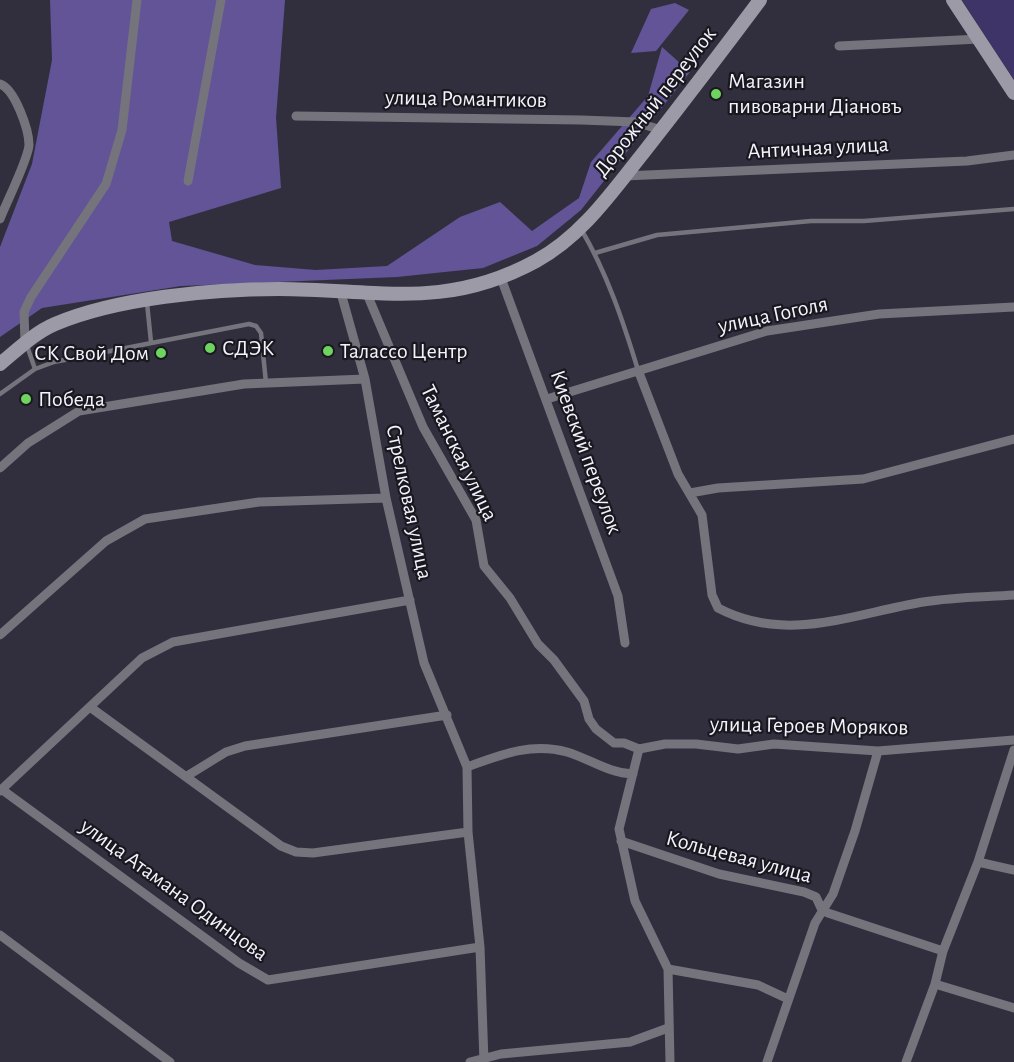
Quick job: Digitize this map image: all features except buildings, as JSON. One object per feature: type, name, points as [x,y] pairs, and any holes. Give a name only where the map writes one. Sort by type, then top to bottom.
[{"type":"main road","name":"Дорожный переулок","points":[[0,364],[25,342],[54,325],[147,300],[200,293],[279,289],[392,296],[454,291],[501,278],[538,260],[581,229],[760,0]]},
{"type":"main road","points":[[953,0],[1014,93]]},
{"type":"street","points":[[25,342],[24,312],[31,297],[106,184],[122,130],[137,0]]},
{"type":"street","points":[[188,180],[221,0]]},
{"type":"street","points":[[839,46],[979,39]]},
{"type":"street","points":[[0,84],[18,102],[29,146],[0,219]]},
{"type":"street","name":"улица Романтиков","points":[[296,116],[636,122],[661,129]]},
{"type":"street","name":"Античная улица","points":[[624,176],[968,161],[1014,155]]},
{"type":"street","name":"Киевский переулок","points":[[501,278],[618,596],[625,643]]},
{"type":"street","name":"Стрелковая улица","points":[[341,293],[364,379],[386,498],[424,663],[467,767]]},
{"type":"street","name":"Таманская улица","points":[[367,294],[423,427],[476,520],[484,566],[510,598],[538,644],[554,660],[584,701],[596,729],[614,743],[624,743],[639,749]]},
{"type":"street","name":"улица Гоголя","points":[[547,399],[767,331],[879,314],[1014,307]]},
{"type":"street","points":[[638,370],[678,474],[702,515],[712,595],[718,608],[745,620],[797,627],[925,602],[1014,595]]},
{"type":"street","points":[[0,468],[28,443],[79,411],[244,384],[364,379]]},
{"type":"street","points":[[690,493],[718,488],[863,479],[1014,439]]},
{"type":"street","points":[[0,635],[106,541],[145,519],[283,500],[386,498]]},
{"type":"street","points":[[0,790],[142,658],[173,642],[410,600]]},
{"type":"street","points":[[90,707],[263,833],[296,852],[313,853],[468,832]]},
{"type":"street","points":[[187,776],[226,752],[245,747],[447,715]]},
{"type":"street","name":"улица Героев Моряков","points":[[639,749],[665,744],[696,744],[738,749],[774,744],[878,751],[1014,740]]},
{"type":"street","points":[[484,1061],[480,947],[468,832],[467,767],[532,746],[567,752],[599,767],[633,774]]},
{"type":"street","points":[[639,749],[618,829],[635,901],[668,969],[670,1062]]},
{"type":"street","points":[[906,1062],[934,984],[943,951],[978,861],[1014,750]]},
{"type":"street","points":[[767,1062],[822,910],[833,894],[855,831],[878,751]]},
{"type":"street","name":"улица Атамана Одинцова","points":[[0,790],[239,963],[268,980],[480,947]]},
{"type":"street","name":"Кольцевая улица","points":[[621,842],[719,874],[804,892],[816,897],[822,910],[943,951]]},
{"type":"street","points":[[978,861],[1014,870]]},
{"type":"street","points":[[0,935],[170,1062]]},
{"type":"street","points":[[668,969],[758,985],[788,999]]},
{"type":"street","points":[[934,984],[1014,1008]]},
{"type":"street","points":[[470,1062],[484,1061],[501,1054],[630,1042],[668,1028]]},
{"type":"lane","points":[[595,253],[657,235],[811,221],[864,221],[1014,209]]},
{"type":"lane","points":[[581,229],[595,253],[620,311],[638,370]]},
{"type":"lane","points":[[147,300],[151,342]]},
{"type":"lane","points":[[0,394],[35,369],[151,342],[249,324],[256,326],[261,333],[266,383]]},
{"type":"lane","points":[[25,342],[35,369]]},
{"type":"shaded area","points":[[50,0],[285,0],[276,118],[281,188],[169,222],[172,241],[255,265],[316,270],[387,266],[460,217],[500,202],[532,231],[579,198],[591,162],[648,96],[662,47],[690,72],[581,210],[537,246],[483,268],[397,277],[181,286],[42,308],[0,337],[0,247],[32,164],[52,60]]},
{"type":"shaded area","points":[[962,0],[1014,0],[1014,80]]},
{"type":"shaded area","points":[[675,3],[689,10],[656,51],[631,53],[651,9]]},
{"type":"place","name":"Магазин пивоварни Дiановъ","points":[[716,94]]},
{"type":"place","name":"СДЭК","points":[[210,348]]},
{"type":"place","name":"Талассо Центр","points":[[328,351]]},
{"type":"place","name":"СК Свой Дом","points":[[161,353]]},
{"type":"place","name":"Победа","points":[[26,399]]}]
